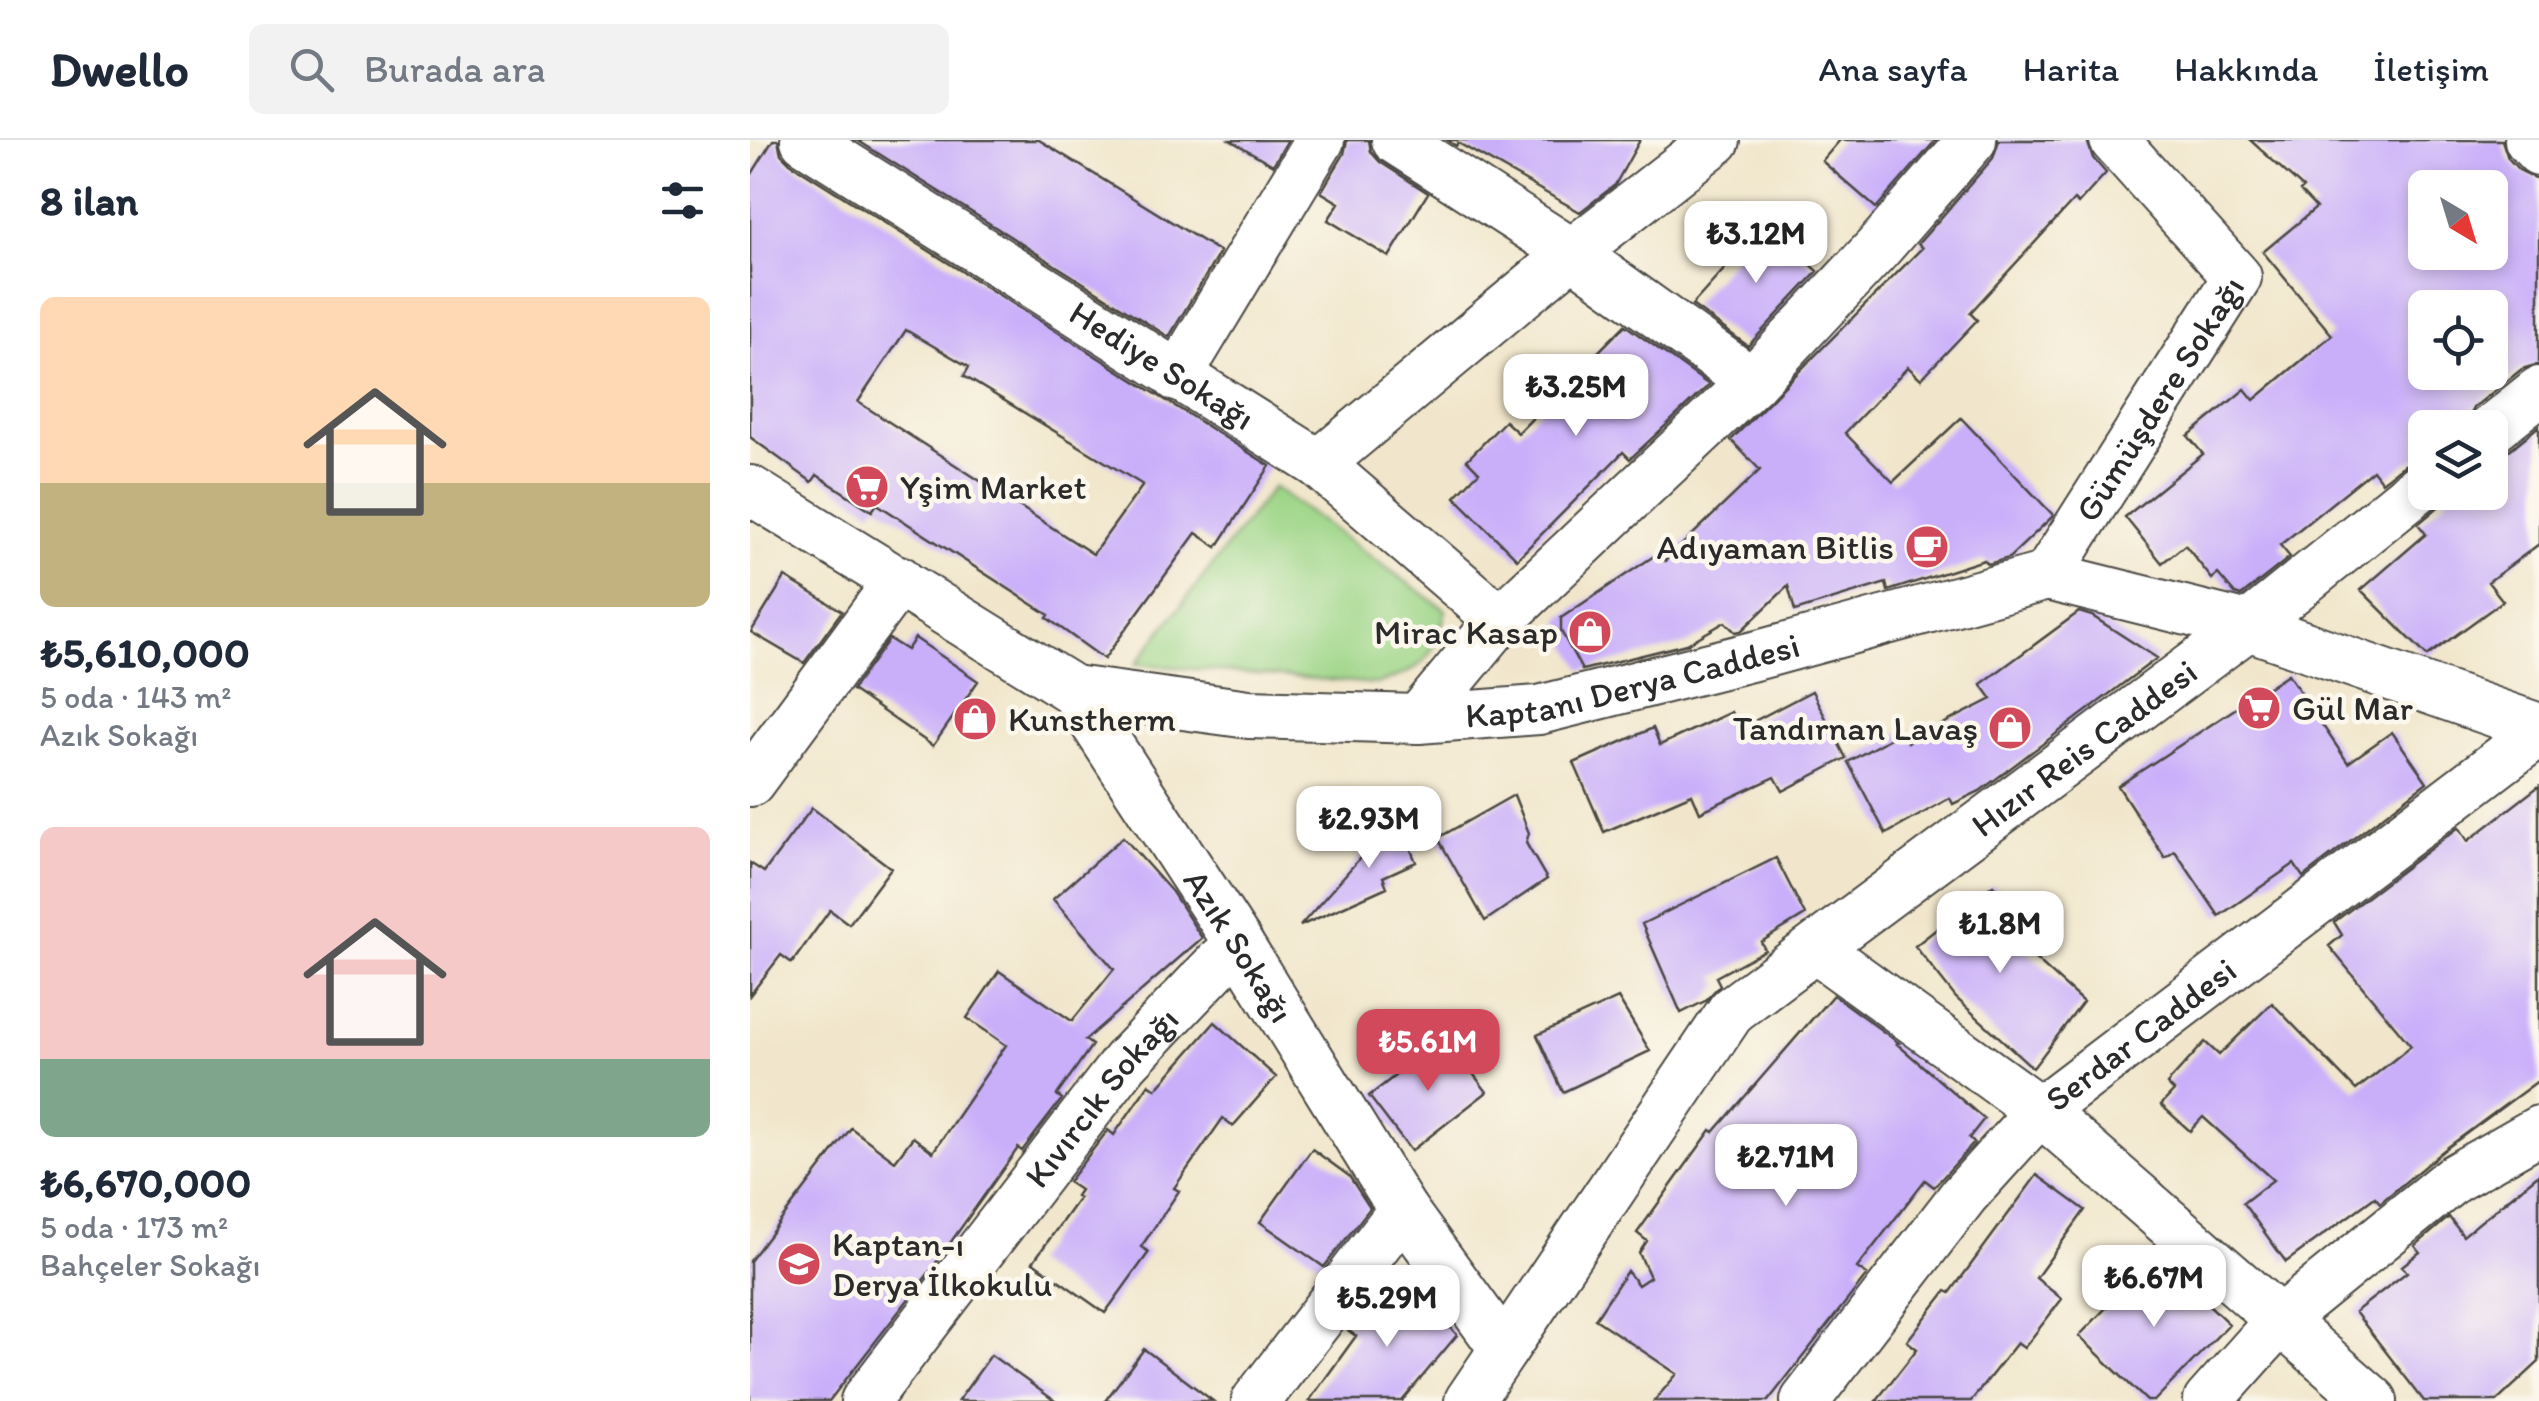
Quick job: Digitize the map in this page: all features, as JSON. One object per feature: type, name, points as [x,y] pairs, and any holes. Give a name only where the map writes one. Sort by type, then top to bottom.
[{"type":"street","name":"Hediye Sokağı","points":[[805,140],[1320,464],[1500,620]]},
{"type":"street","points":[[1177,377],[1320,140]]},
{"type":"street","points":[[1396,140],[1572,253],[1752,382]]},
{"type":"street","points":[[1320,464],[1572,253],[1716,140]]},
{"type":"street","points":[[1418,719],[1500,620],[1752,382],[1972,140]]},
{"type":"street","name":"Gümüşdere Sokağı","points":[[2047,576],[2238,277],[2114,140]]},
{"type":"street","points":[[2530,140],[2539,151]]},
{"type":"street","points":[[2508,415],[2539,390]]},
{"type":"street","name":"Kaptanı Derya Caddesi","points":[[750,490],[1073,690],[1248,714],[1418,719],[1539,710],[2047,576],[2248,626],[2539,730]]},
{"type":"street","name":"Hızır Reis Caddesi","points":[[1470,1401],[1732,1010],[2248,626],[2408,497]]},
{"type":"street","points":[[750,782],[899,580]]},
{"type":"street","name":"Azık Sokağı","points":[[1073,690],[1238,943],[1403,1210],[1504,1350]]},
{"type":"street","name":"Serdar Caddesi","points":[[1804,1401],[1964,1195],[2040,1111],[2539,730]]},
{"type":"street","name":"Kıvırcık Sokağı","points":[[864,1401],[1125,1062],[1238,943]]},
{"type":"street","points":[[1816,949],[2040,1111],[2373,1401]]},
{"type":"street","points":[[2208,1401],[2280,1318],[2453,1179],[2539,1130]]},
{"type":"street","points":[[1256,1401],[1403,1210]]},
{"type":"green space","points":[[1273,487],[1446,610],[1437,640],[1416,667],[1376,684],[1136,664]]},
{"type":"building","points":[[773,140],[778,140],[781,154],[790,163],[1270,466],[1217,547],[1196,533],[1104,659],[1047,618],[1049,615],[877,504],[872,511],[817,475],[812,482],[750,437],[750,177]],"holes":[[[906,330],[969,367],[964,376],[1143,485],[1093,554],[858,402]]]},
{"type":"building","points":[[857,140],[1039,140],[1220,252],[1169,337]]},
{"type":"building","points":[[1230,140],[1288,140],[1273,165]]},
{"type":"building","points":[[1347,140],[1369,140],[1371,152],[1380,162],[1428,193],[1389,257],[1328,220],[1339,203],[1321,192],[1344,154]]},
{"type":"building","points":[[1447,140],[1640,140],[1615,185],[1580,212]]},
{"type":"building","points":[[1840,140],[1936,140],[1876,208],[1822,161]]},
{"type":"building","points":[[1999,140],[2087,140],[2093,158],[2106,173],[2078,204],[2074,200],[1970,313],[1977,320],[1921,379],[1908,367],[1845,433],[1893,482],[1961,418],[2052,517],[2009,558],[1988,564],[1984,560],[1888,591],[1886,583],[1795,611],[1788,586],[1741,631],[1735,632],[1725,622],[1687,644],[1582,670],[1561,631],[1561,618],[1657,554],[1665,561],[1760,470],[1731,440],[1922,248],[1918,244],[1993,158]]},
{"type":"building","points":[[2250,140],[2502,140],[2508,158],[2519,170],[2539,180],[2539,364],[2522,369],[2508,380],[2508,290],[2408,290],[2408,390],[2496,390],[2472,410],[2408,410],[2408,462],[2382,482],[2373,470],[2280,545],[2290,557],[2241,596],[2218,574],[2212,579],[2185,545],[2162,563],[2125,517],[2203,454],[2188,436],[2245,389],[2254,400],[2332,335],[2263,252],[2316,208],[2300,191],[2303,188]]},
{"type":"building","points":[[1765,224],[1818,271],[1748,346],[1692,305]]},
{"type":"building","points":[[1625,325],[1709,385],[1630,459],[1623,452],[1517,559],[1455,497],[1479,472],[1467,460],[1505,421],[1518,433]]},
{"type":"building","points":[[2539,426],[2539,544],[2488,582],[2503,601],[2427,656],[2361,590],[2426,534],[2418,524],[2435,510],[2508,510],[2508,451]]},
{"type":"building","points":[[785,577],[842,611],[804,663],[751,632]]},
{"type":"building","points":[[2079,612],[2092,616],[2157,658],[1980,791],[1953,804],[1950,798],[1886,834],[1848,762],[1901,732],[1907,742],[1992,699],[1981,684]]},
{"type":"building","points":[[915,638],[978,681],[933,746],[852,690],[889,639],[907,650]]},
{"type":"building","points":[[2288,674],[2348,763],[2392,732],[2427,782],[2303,877],[2294,864],[2219,916],[2175,851],[2165,858],[2118,786]]},
{"type":"building","points":[[1812,691],[1846,758],[1783,791],[1775,777],[1700,812],[1692,794],[1604,832],[1574,763],[1653,728],[1660,745],[1731,712],[1739,729]]},
{"type":"building","points":[[2539,786],[2539,1080],[2380,1203],[2375,1197],[2286,1262],[2243,1203],[2273,1180],[2203,1117],[2190,1131],[2161,1105],[2174,1091],[2167,1084],[2205,1042],[2219,1055],[2272,1003],[2356,1090],[2411,1046],[2329,946],[2342,935],[2334,922],[2459,827],[2468,841]]},
{"type":"building","points":[[1514,795],[1529,833],[1526,843],[1547,879],[1485,921],[1438,838]]},
{"type":"building","points":[[812,808],[891,868],[849,924],[830,910],[792,963],[781,955],[750,995],[750,863],[764,872]]},
{"type":"building","points":[[1397,816],[1416,862],[1383,877],[1387,887],[1300,926]]},
{"type":"building","points":[[1123,837],[1172,892],[1202,938],[1085,1040],[1092,1045],[1057,1095],[1062,1099],[1022,1151],[1018,1148],[928,1274],[829,1401],[750,1401],[750,1261],[851,1128],[895,1161],[913,1137],[933,1152],[1006,1045],[967,1018],[999,971],[1072,1021],[1114,969],[1053,899]]},
{"type":"building","points":[[1776,858],[1805,915],[1761,942],[1765,950],[1716,977],[1720,985],[1705,1001],[1681,1013],[1642,924]]},
{"type":"building","points":[[1993,885],[2034,938],[2022,947],[2083,1002],[2033,1068],[1956,998],[1915,946]]},
{"type":"building","points":[[1833,995],[1899,1043],[1984,1119],[1969,1138],[1974,1143],[1934,1187],[1925,1180],[1857,1268],[1867,1275],[1768,1401],[1654,1401],[1677,1374],[1595,1319],[1627,1271],[1638,1285],[1650,1277],[1639,1253],[1647,1241],[1637,1233],[1711,1130],[1714,1132]]},
{"type":"building","points":[[1618,998],[1650,1051],[1563,1092],[1537,1035]]},
{"type":"building","points":[[1215,1022],[1276,1077],[1233,1126],[1223,1118],[1174,1188],[1179,1191],[1141,1247],[1149,1252],[1105,1313],[1033,1262],[1079,1198],[1076,1196],[1080,1190],[1068,1182],[1108,1130],[1114,1135],[1149,1084],[1156,1089]]},
{"type":"building","points":[[1445,1037],[1487,1092],[1411,1151],[1369,1096]]},
{"type":"building","points":[[1312,1149],[1349,1176],[1370,1208],[1324,1267],[1260,1222]]},
{"type":"building","points":[[2539,1174],[2539,1362],[2497,1401],[2424,1401],[2355,1312],[2407,1272],[2402,1266],[2420,1252],[2415,1246],[2449,1217],[2463,1236]]},
{"type":"building","points":[[2037,1175],[2085,1210],[2036,1278],[2062,1299],[2024,1348],[2017,1343],[1971,1401],[1876,1401],[1917,1349],[1907,1341],[1946,1291],[1950,1293]]},
{"type":"building","points":[[2157,1255],[2229,1324],[2154,1401],[2147,1401],[2079,1336]]},
{"type":"building","points":[[1381,1284],[1408,1302],[1420,1293],[1457,1335],[1402,1401],[1309,1401],[1356,1336],[1346,1329]]},
{"type":"building","points":[[1144,1349],[1213,1401],[1105,1401]]},
{"type":"building","points":[[991,1355],[1055,1401],[958,1401]]},
{"type":"place","name":"Yşim Market","points":[[867,487]]},
{"type":"place","name":"Adıyaman Bitlis","points":[[1927,547]]},
{"type":"place","name":"Mirac Kasap","points":[[1590,632]]},
{"type":"place","name":"Gül Mar","points":[[2259,708]]},
{"type":"place","name":"Kunstherm","points":[[975,719]]},
{"type":"place","name":"Tandırnan Lavaş","points":[[2010,728]]},
{"type":"place","name":"Kaptan-ı Derya İlkokulu","points":[[799,1264]]}]
